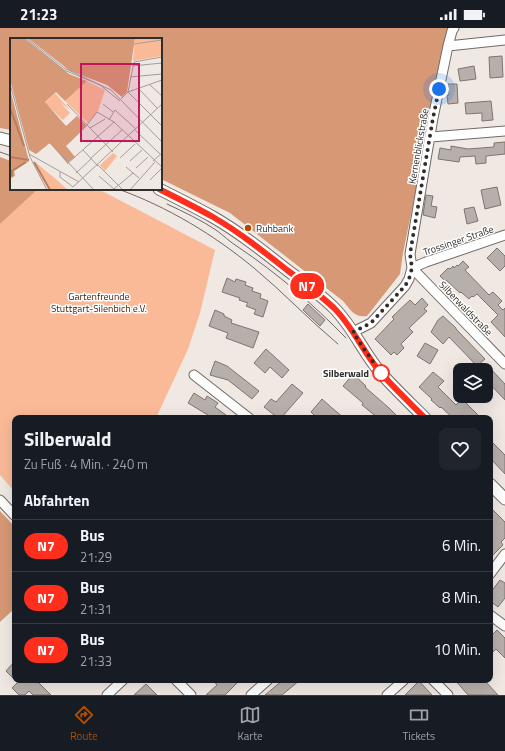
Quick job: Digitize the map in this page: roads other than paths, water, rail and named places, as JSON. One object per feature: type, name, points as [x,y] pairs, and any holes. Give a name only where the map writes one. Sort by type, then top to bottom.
[{"type":"main road","points":[[0,138],[10,141]]},
{"type":"main road","points":[[161,190],[213,217],[242,236],[299,278],[343,318],[380,372],[422,415]]},
{"type":"main road","points":[[493,487],[505,499]]},
{"type":"street","name":"Kernenblickstraße","points":[[412,268],[410,254],[433,118],[448,46],[454,28]]},
{"type":"street","points":[[448,46],[505,40]]},
{"type":"street","points":[[430,137],[505,131]]},
{"type":"street","name":"Trossinger Straße","points":[[412,268],[426,262],[504,238]]},
{"type":"street","points":[[353,332],[371,323],[405,286],[412,268]]},
{"type":"street","name":"Silberwaldstraße","points":[[412,268],[505,364]]},
{"type":"street","points":[[194,375],[245,415]]},
{"type":"street","points":[[0,500],[12,513]]},
{"type":"street","points":[[493,570],[505,554]]},
{"type":"street","points":[[493,617],[505,626]]},
{"type":"street","points":[[107,695],[120,683]]},
{"type":"street","points":[[179,683],[191,695]]},
{"type":"street","points":[[251,695],[265,683]]},
{"type":"street","points":[[387,695],[401,683]]},
{"type":"street","points":[[436,683],[448,695]]},
{"type":"tram line","points":[[0,152],[10,156]]},
{"type":"tram line","points":[[121,190],[155,204],[190,223],[223,244],[265,277],[338,344]]},
{"type":"tram line","points":[[167,204],[210,226],[267,267],[308,301],[346,338]]},
{"type":"place","name":"Ruhbank","points":[[248,228]]},
{"type":"place","name":"Silberwald","points":[[381,373]]},
{"type":"park label","name":"Gartenfreunde Stuttgart-Silenbich e.V.","points":[[99,302]]}]
